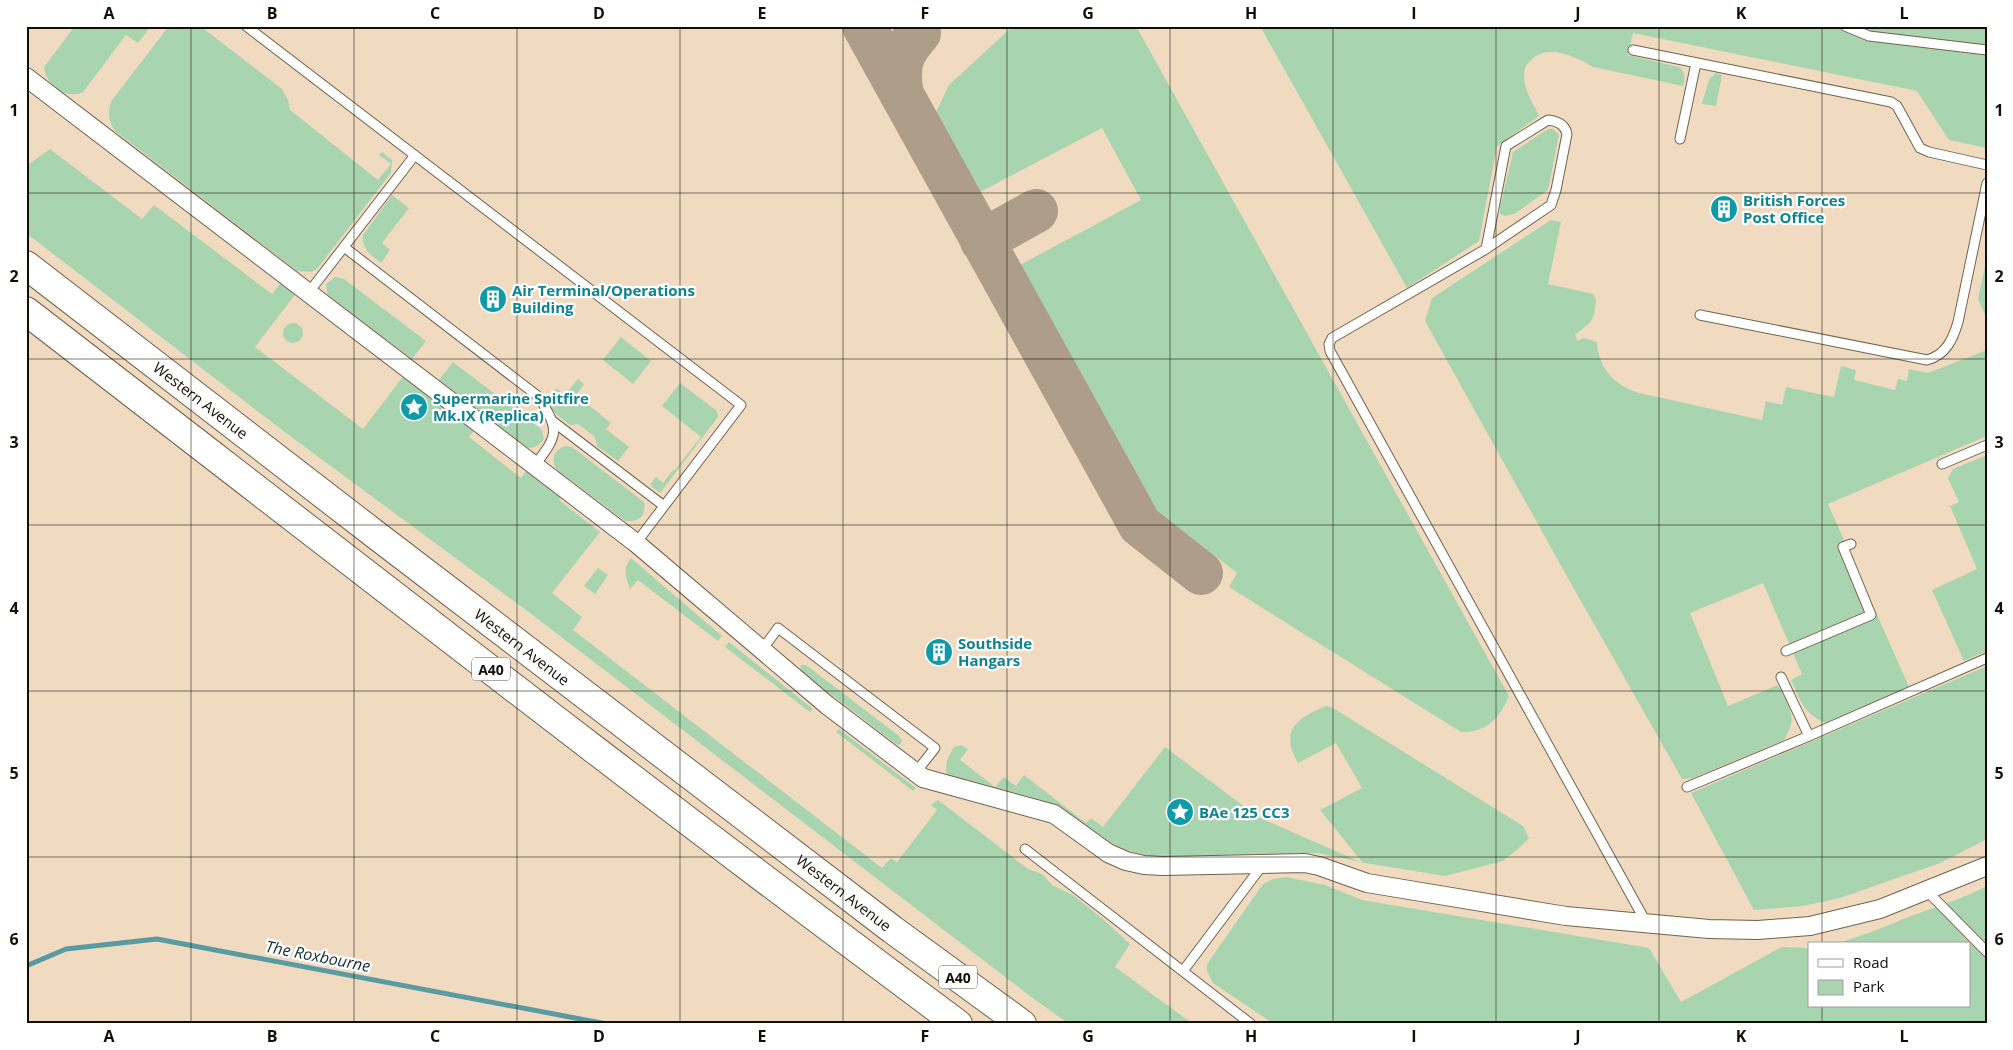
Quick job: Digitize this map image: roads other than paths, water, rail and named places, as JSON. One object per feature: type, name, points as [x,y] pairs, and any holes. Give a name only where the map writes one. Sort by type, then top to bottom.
[{"type":"highway","name":"Western Avenue","points":[[26,265],[376,536],[893,930],[1022,1024]]},
{"type":"highway","name":"A40","points":[[26,311],[354,565],[866,956],[958,1024]]},
{"type":"street","points":[[26,77],[636,543],[827,705],[923,778],[1054,814],[1108,853],[1126,861],[1144,865],[1163,866],[1305,863],[1367,883],[1566,916],[1728,930],[1810,926],[1880,909],[1987,866]]},
{"type":"lane","points":[[246,26],[741,405],[636,543]]},
{"type":"lane","points":[[1845,26],[1869,36],[1987,50]]},
{"type":"lane","points":[[1633,50],[1891,102],[1897,106],[1920,148],[1987,165]]},
{"type":"lane","points":[[1680,139],[1696,63]]},
{"type":"lane","points":[[1486,249],[1506,146],[1548,120],[1555,120],[1562,124],[1567,134],[1556,190],[1551,205],[1486,249],[1332,338],[1329,344],[1330,351],[1647,924]]},
{"type":"lane","points":[[309,292],[415,155]]},
{"type":"lane","points":[[1700,316],[1927,360],[1940,355],[1954,335],[1958,322],[1987,183]]},
{"type":"lane","points":[[344,247],[539,397],[555,433],[554,440],[535,465]]},
{"type":"lane","points":[[550,420],[664,506]]},
{"type":"lane","points":[[1942,464],[1987,445]]},
{"type":"lane","points":[[1786,651],[1871,615],[1842,547],[1851,544]]},
{"type":"lane","points":[[762,650],[778,628],[935,748],[916,772]]},
{"type":"lane","points":[[1687,787],[1987,658]]},
{"type":"lane","points":[[1781,677],[1809,736]]},
{"type":"lane","points":[[1025,849],[1251,1024]]},
{"type":"lane","points":[[1183,971],[1264,863]]},
{"type":"lane","points":[[1926,890],[1987,952]]},
{"type":"waterway","name":"The Roxbourne","points":[[26,966],[66,949],[157,939],[607,1024]]},
{"type":"place","name":"British Forces Post Office","points":[[1724,209]]},
{"type":"place","name":"Air Terminal/Operations Building","points":[[493,299]]},
{"type":"place","name":"Supermarine Spitfire Mk.IX (Replica)","points":[[414,407]]},
{"type":"place","name":"Southside Hangars","points":[[939,652]]},
{"type":"place","name":"BAe 125 CC3","points":[[1180,812]]}]
